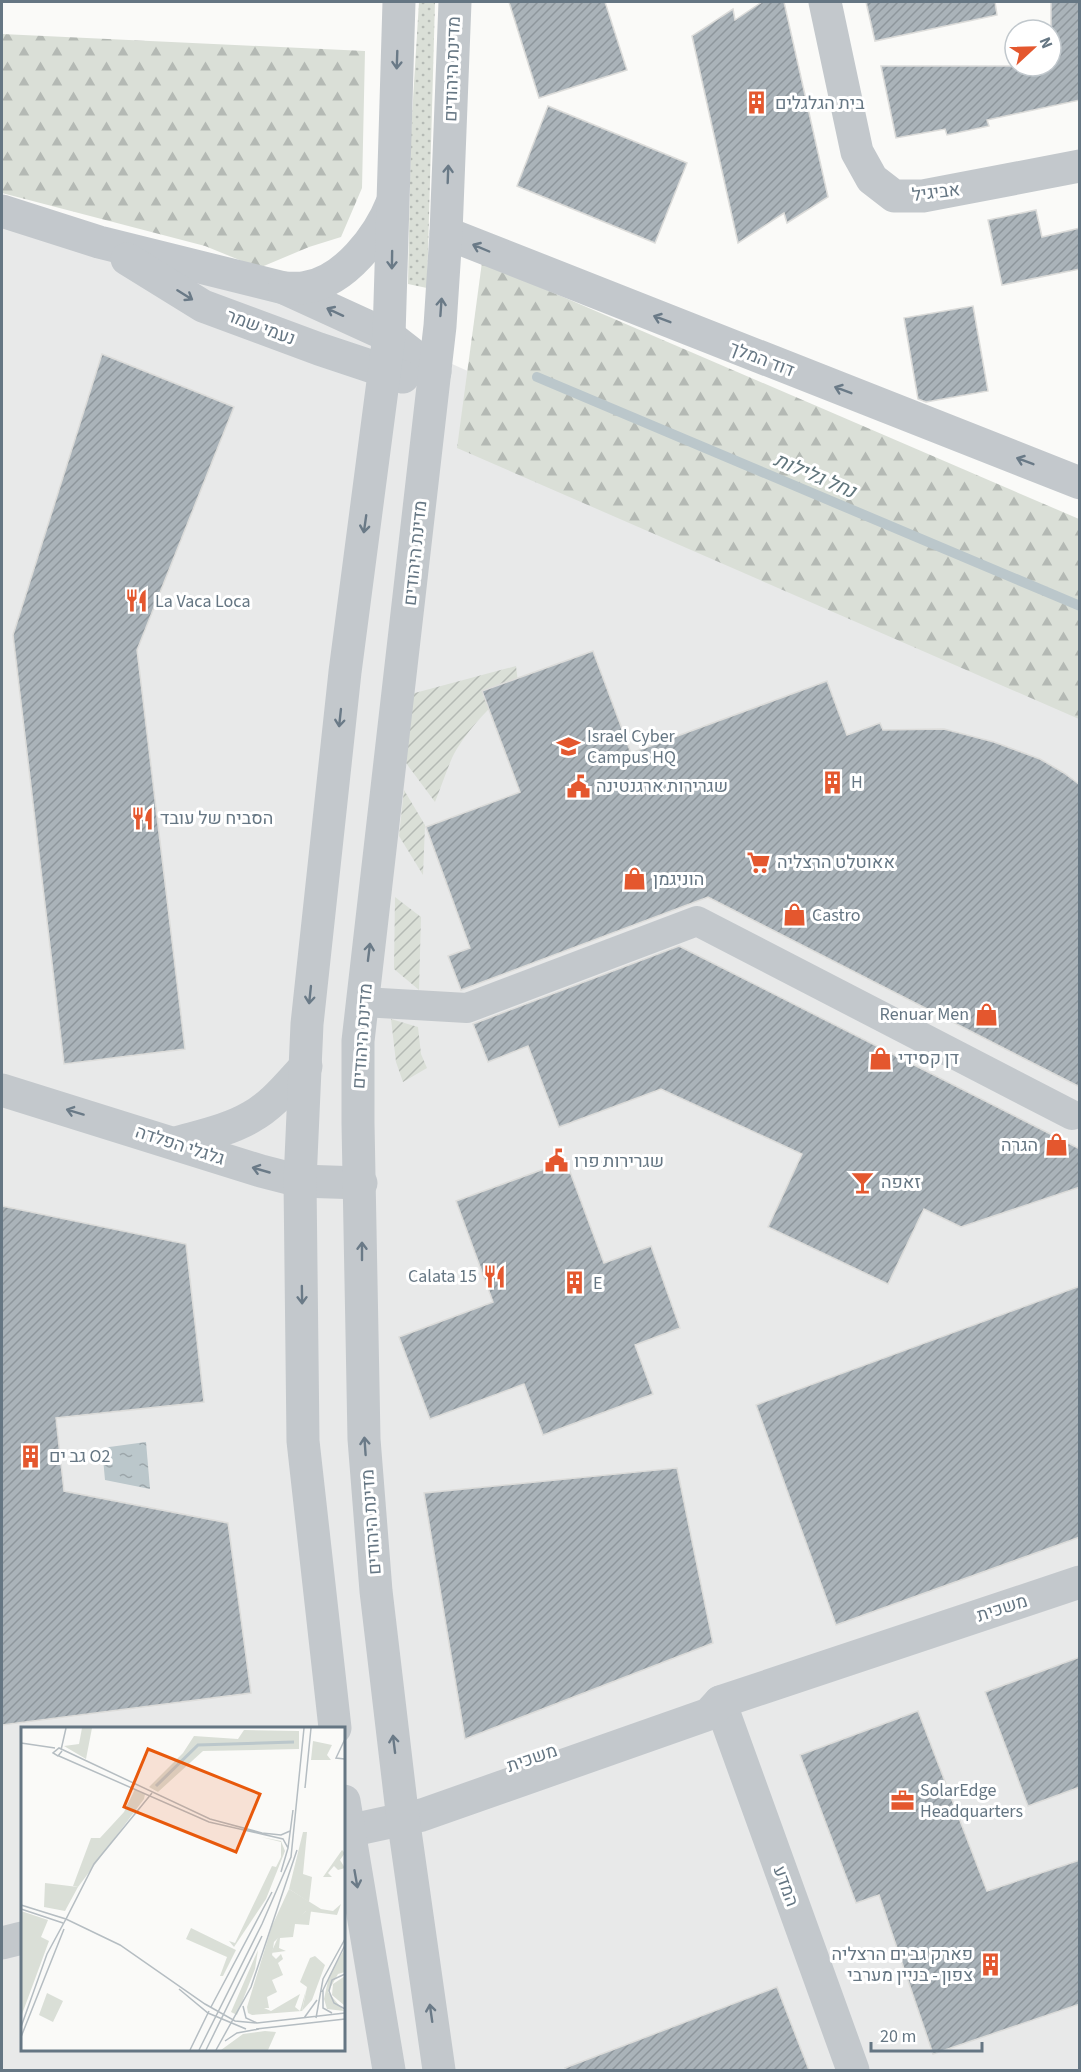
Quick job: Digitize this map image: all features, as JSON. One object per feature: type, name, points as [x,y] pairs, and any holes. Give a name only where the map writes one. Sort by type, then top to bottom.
[{"type":"street","points":[[335,1727],[303,1442],[300,1181],[307,1024],[345,672],[388,336],[399,2]]},
{"type":"street","name":"מדינת היהודים","points":[[439,2070],[402,1811],[376,1591],[364,1439],[358,1053],[434,380],[446,233],[455,2]]},
{"type":"street","name":"אביגיל","points":[[825,2],[857,152],[872,179],[894,196],[923,196],[1080,166]]},
{"type":"street","points":[[284,288],[308,287],[323,282],[353,261],[382,224],[393,202]]},
{"type":"street","name":"נעמי שמר","points":[[2,211],[99,242],[284,288],[388,336],[434,380]]},
{"type":"street","name":"דוד המלך","points":[[446,233],[1080,483]]},
{"type":"street","name":"נעמי שמר","points":[[99,242],[203,306],[319,349],[384,370],[434,380]]},
{"type":"street","points":[[319,349],[351,379],[378,422]]},
{"type":"street","points":[[363,1002],[467,1008],[697,921],[1072,1115]]},
{"type":"street","points":[[176,1143],[251,1118],[277,1098],[306,1066]]},
{"type":"street","name":"גלגלי הפלדה","points":[[2,1090],[261,1171],[300,1181],[360,1183]]},
{"type":"street","name":"משכית","points":[[345,1821],[402,1811],[704,1699],[720,1702],[1080,1582]]},
{"type":"street","name":"המדע","points":[[720,1702],[853,2070]]},
{"type":"street","points":[[345,1821],[389,2070]]},
{"type":"street","points":[[2,1943],[21,1938]]},
{"type":"shaded area","points":[[2,211],[389,336],[1079,643],[1079,2070],[2,2070]]},
{"type":"green space","points":[[419,2],[435,2],[427,288],[408,284],[411,132]]},
{"type":"green space","points":[[2,34],[365,51],[362,188],[341,237],[309,247],[259,268],[205,246],[2,193]]},
{"type":"green space","points":[[482,262],[1079,519],[1079,719],[457,448]]},
{"type":"green space","points":[[516,666],[518,683],[490,708],[465,737],[452,758],[435,802],[406,763],[411,694]]},
{"type":"green space","points":[[404,790],[425,825],[423,875],[399,836]]},
{"type":"green space","points":[[395,897],[421,917],[419,990],[394,969]]},
{"type":"green space","points":[[391,1019],[418,1027],[421,1054],[427,1068],[403,1082],[396,1062]]},
{"type":"water","points":[[146,1442],[150,1489],[105,1480],[102,1448]]},
{"type":"building","points":[[509,2],[605,2],[627,70],[539,98]]},
{"type":"building","name":"בית הגלגלים","points":[[762,2],[784,2],[828,197],[787,223],[784,213],[738,243],[692,36],[733,9],[735,20]]},
{"type":"building","points":[[866,2],[995,2],[997,15],[875,41]]},
{"type":"building","points":[[1051,2],[1080,2],[1080,100],[987,120],[989,126],[947,135],[945,129],[896,138],[881,66],[1003,66],[1003,78],[1063,78],[1063,18],[1051,18]]},
{"type":"building","points":[[548,106],[687,163],[655,243],[517,186]]},
{"type":"building","points":[[1036,210],[1042,237],[1080,228],[1080,269],[1002,285],[988,220]]},
{"type":"building","points":[[973,306],[988,391],[926,402],[918,399],[904,318]]},
{"type":"building","points":[[102,354],[234,407],[137,650],[185,1049],[64,1064],[13,635]]},
{"type":"building","name":"אאוטלט הרצליה","points":[[593,651],[631,753],[827,681],[847,735],[880,723],[883,730],[944,729],[994,742],[1040,759],[1080,785],[1080,1087],[708,897],[461,990],[448,956],[470,948],[426,827],[520,792],[482,691]]},
{"type":"building","points":[[679,946],[1080,1149],[1080,1187],[961,1227],[924,1209],[888,1284],[768,1227],[802,1154],[661,1089],[559,1127],[528,1046],[488,1062],[473,1024]]},
{"type":"building","name":"E","points":[[566,1161],[604,1263],[651,1246],[680,1328],[635,1345],[653,1394],[543,1435],[524,1384],[430,1419],[399,1337],[493,1302],[456,1201]]},
{"type":"building","name":"גב ים O2","points":[[2,1206],[186,1244],[204,1402],[56,1418],[64,1491],[228,1523],[251,1693],[2,1725]]},
{"type":"building","points":[[1080,1286],[1080,1537],[836,1625],[756,1405]]},
{"type":"building","points":[[677,1468],[713,1643],[465,1739],[424,1493]]},
{"type":"building","points":[[1080,1657],[1080,1787],[1028,1806],[985,1692]]},
{"type":"building","points":[[918,1711],[987,1891],[1080,1860],[1080,2004],[933,2054],[879,1895],[856,1903],[800,1755]]},
{"type":"building","points":[[777,1987],[809,2070],[566,2070],[565,2068]]},
{"type":"waterway","name":"נחל גלילות","points":[[537,377],[1080,606]]},
{"type":"place","name":"בית הגלגלים","points":[[757,103]]},
{"type":"place","name":"La Vaca Loca","points":[[137,601]]},
{"type":"place","name":"Israel Cyber Campus HQ","points":[[569,746]]},
{"type":"place","name":"H","points":[[833,782]]},
{"type":"place","name":"שגרירות ארגנטינה","points":[[578,786]]},
{"type":"place","name":"הסביח של עובד","points":[[142,818]]},
{"type":"place","name":"אאוטלט הרצליה","points":[[759,862]]},
{"type":"place","name":"הוניגמן","points":[[635,879]]},
{"type":"place","name":"Castro","points":[[794,915]]},
{"type":"place","name":"Renuar Men","points":[[987,1014]]},
{"type":"place","name":"דן קסידי","points":[[880,1058]]},
{"type":"place","name":"הגרה","points":[[1056,1145]]},
{"type":"place","name":"שגרירות פרו","points":[[556,1161]]},
{"type":"place","name":"זאפה","points":[[863,1182]]},
{"type":"place","name":"Calata 15","points":[[495,1276]]},
{"type":"place","name":"E","points":[[575,1283]]},
{"type":"place","name":"גב ים O2","points":[[31,1456]]},
{"type":"place","name":"SolarEdge Headquarters","points":[[902,1800]]},
{"type":"place","name":"פארק גב ים הרצליה צפון - בניין מערבי","points":[[991,1964]]}]
